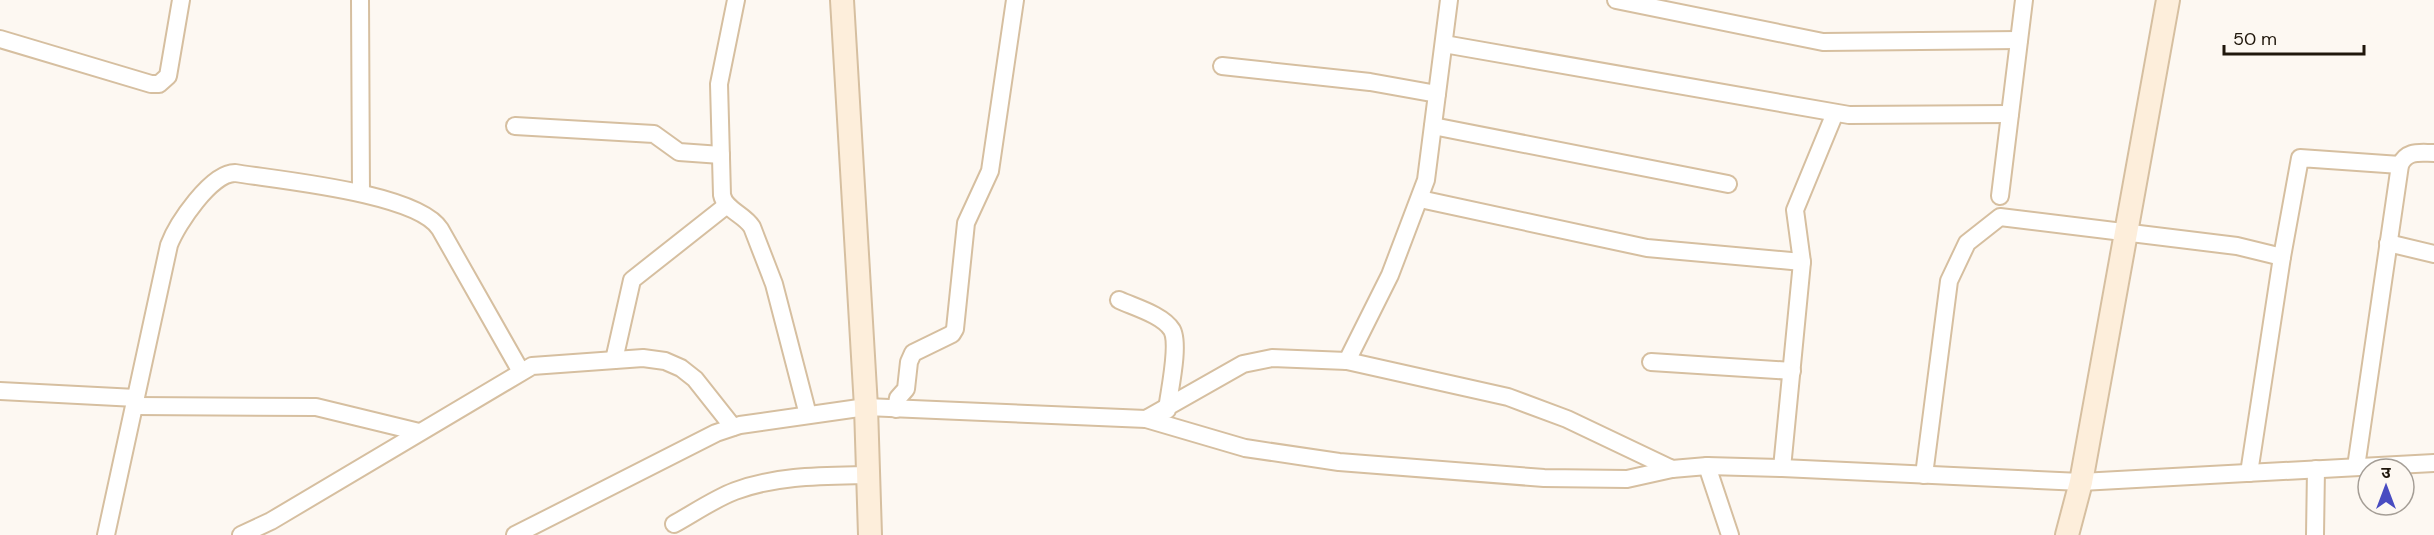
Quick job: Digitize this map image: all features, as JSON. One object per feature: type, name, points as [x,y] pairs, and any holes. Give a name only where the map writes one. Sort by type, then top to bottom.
[{"type":"street","points":[[0,39],[151,84],[159,84],[168,76],[182,0]]},
{"type":"street","points":[[360,0],[360,194]]},
{"type":"street","points":[[736,0],[720,84],[722,195],[727,205],[748,221],[759,246],[777,294],[808,415]]},
{"type":"street","points":[[842,0],[867,407],[870,535]]},
{"type":"street","points":[[896,409],[898,398],[906,389],[909,362],[913,353],[952,334],[955,329],[966,224],[990,171],[1015,0]]},
{"type":"street","points":[[1347,361],[1390,275],[1420,199],[1433,126],[1449,0]]},
{"type":"street","points":[[1616,0],[1823,42],[2019,40]]},
{"type":"street","points":[[2000,196],[2024,0]]},
{"type":"street","points":[[2067,535],[2081,483],[2168,0]]},
{"type":"street","points":[[1443,44],[1835,113],[1871,116],[2010,114]]},
{"type":"street","points":[[1222,66],[1370,82],[1437,94]]},
{"type":"street","points":[[1782,468],[1802,262],[1795,210],[1835,113]]},
{"type":"street","points":[[515,126],[654,134],[679,152],[721,155]]},
{"type":"street","points":[[1433,126],[1728,184]]},
{"type":"street","points":[[2357,457],[2400,165],[2407,155],[2434,153]]},
{"type":"street","points":[[2249,473],[2282,257],[2300,158],[2400,165]]},
{"type":"street","points":[[106,535],[172,237],[214,180],[227,173],[360,194],[421,212],[435,221],[520,370]]},
{"type":"street","points":[[1420,199],[1647,248],[1802,262]]},
{"type":"street","points":[[614,360],[632,280],[727,205]]},
{"type":"street","points":[[1924,475],[1949,281],[1967,243],[2000,217],[2236,246],[2282,257]]},
{"type":"street","points":[[2388,243],[2434,254]]},
{"type":"street","points":[[1119,300],[1161,321],[1172,330],[1175,343],[1167,410]]},
{"type":"street","points":[[241,535],[271,522],[520,370],[544,363],[643,358],[665,362],[681,368],[695,380],[733,427]]},
{"type":"street","points":[[1146,419],[1167,410],[1243,364],[1272,358],[1347,361],[1508,397],[1567,419],[1672,469]]},
{"type":"street","points":[[1651,362],[1792,371]]},
{"type":"street","points":[[0,391],[135,402],[316,407],[419,432]]},
{"type":"street","points":[[515,535],[716,433],[733,427],[867,407],[1146,419],[1245,448],[1339,462],[1544,478],[1627,479],[1672,469],[1707,466],[2081,483],[2356,467]]},
{"type":"street","points":[[2416,464],[2434,463]]},
{"type":"street","points":[[1707,466],[1730,535]]},
{"type":"street","points":[[2314,535],[2316,470]]},
{"type":"street","points":[[674,524],[735,491],[765,483],[799,476],[868,475]]}]
